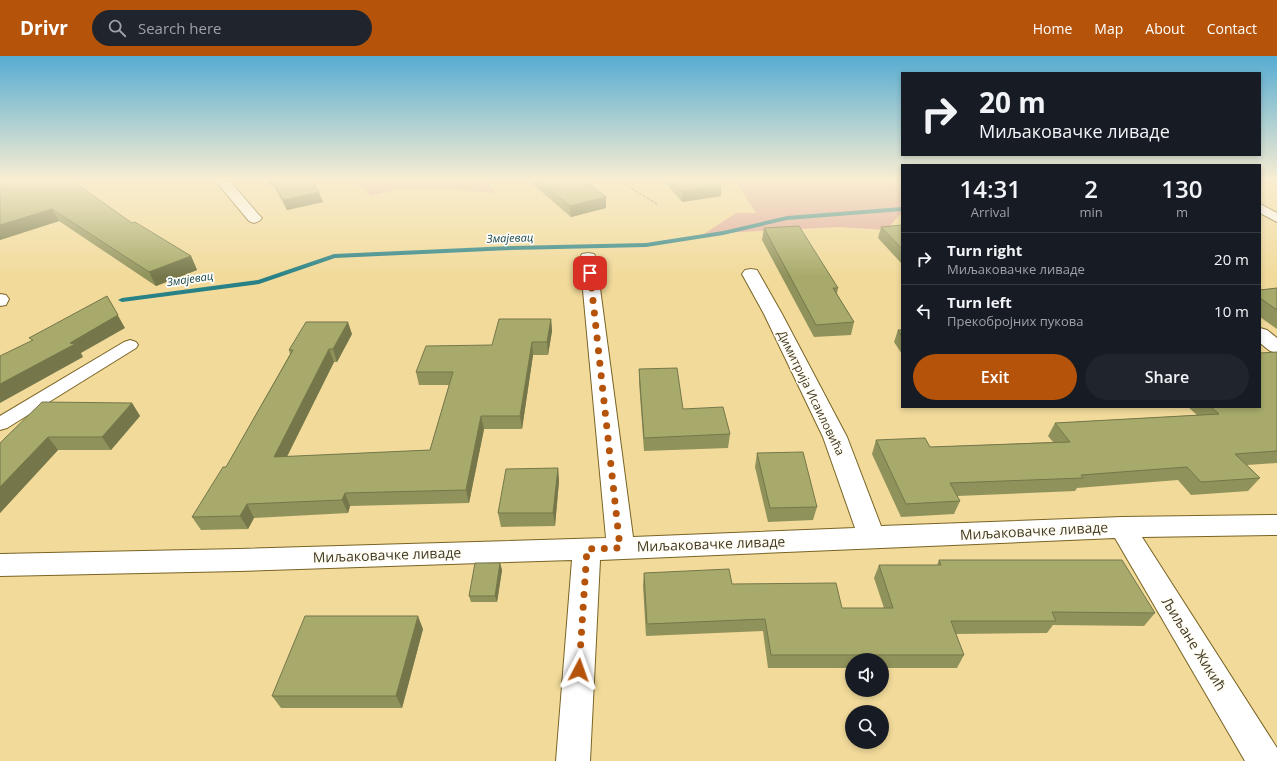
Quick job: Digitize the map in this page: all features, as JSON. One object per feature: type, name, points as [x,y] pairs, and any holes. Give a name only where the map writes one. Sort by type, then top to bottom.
[{"type":"street","points":[[249,212],[254,218]]},
{"type":"street","points":[[588,258],[620,548]]},
{"type":"street","name":"Димитрија Исаиловића","points":[[751,274],[773,314],[835,437],[872,538]]},
{"type":"street","points":[[1261,335],[1277,347]]},
{"type":"street","name":"Миљаковачке ливаде","points":[[0,565],[247,560],[620,548],[1122,527],[1277,525]]},
{"type":"street","name":"Љиљане Жикић","points":[[1122,527],[1266,761]]},
{"type":"street","points":[[573,761],[587,549]]},
{"type":"lane","points":[[1267,212],[1277,218]]},
{"type":"lane","points":[[0,424],[130,345]]},
{"type":"shaded area","points":[[755,212],[901,212],[901,215],[899,215],[887,230],[838,227],[704,234],[736,213],[756,213]]},
{"type":"building","points":[[0,212],[43,212],[0,225]]},
{"type":"building","points":[[56,212],[116,212],[132,223],[135,222],[191,256],[149,272]]},
{"type":"building","points":[[901,225],[901,248],[881,227]]},
{"type":"building","points":[[799,226],[838,288],[833,288],[854,322],[816,325],[764,228]]},
{"type":"building","points":[[1277,288],[1277,310],[1261,299],[1261,290]]},
{"type":"building","points":[[107,296],[118,315],[70,343],[75,344],[0,384],[0,356],[33,340],[29,338]]},
{"type":"building","points":[[499,319],[551,319],[547,342],[532,342],[520,416],[481,416],[466,490],[345,493],[342,500],[247,504],[240,516],[192,517],[223,467],[226,467],[293,350],[289,350],[306,322],[348,322],[333,349],[329,349],[274,457],[430,450],[453,372],[416,372],[426,346],[492,345]]},
{"type":"building","points":[[1277,352],[1277,451],[1235,454],[1260,478],[1201,482],[1187,467],[1081,475],[1083,478],[950,483],[960,501],[906,504],[876,440],[925,438],[930,447],[1070,442],[1055,423],[1219,414],[1212,408],[1261,408],[1261,353]]},
{"type":"building","points":[[677,368],[683,409],[723,407],[730,434],[644,438],[639,369]]},
{"type":"building","points":[[42,402],[132,403],[102,437],[48,437],[0,487],[0,443]]},
{"type":"building","points":[[803,452],[817,507],[770,508],[757,453]]},
{"type":"building","points":[[558,468],[553,513],[498,513],[506,469]]},
{"type":"building","points":[[939,560],[1122,560],[1155,613],[1052,612],[1056,621],[951,621],[964,655],[889,655],[889,653],[845,653],[845,655],[771,655],[765,619],[647,624],[644,573],[729,569],[732,584],[836,583],[842,608],[893,608],[879,565],[941,565]]},
{"type":"building","points":[[475,563],[500,563],[495,596],[469,596]]},
{"type":"building","points":[[305,616],[418,616],[396,696],[272,696]]},
{"type":"waterway","name":"Змајевац","points":[[122,300],[259,282],[334,256],[511,248],[646,245],[723,233],[787,218],[865,212]]},
{"type":"route","points":[[579,670],[587,549],[620,548],[590,273]]}]
